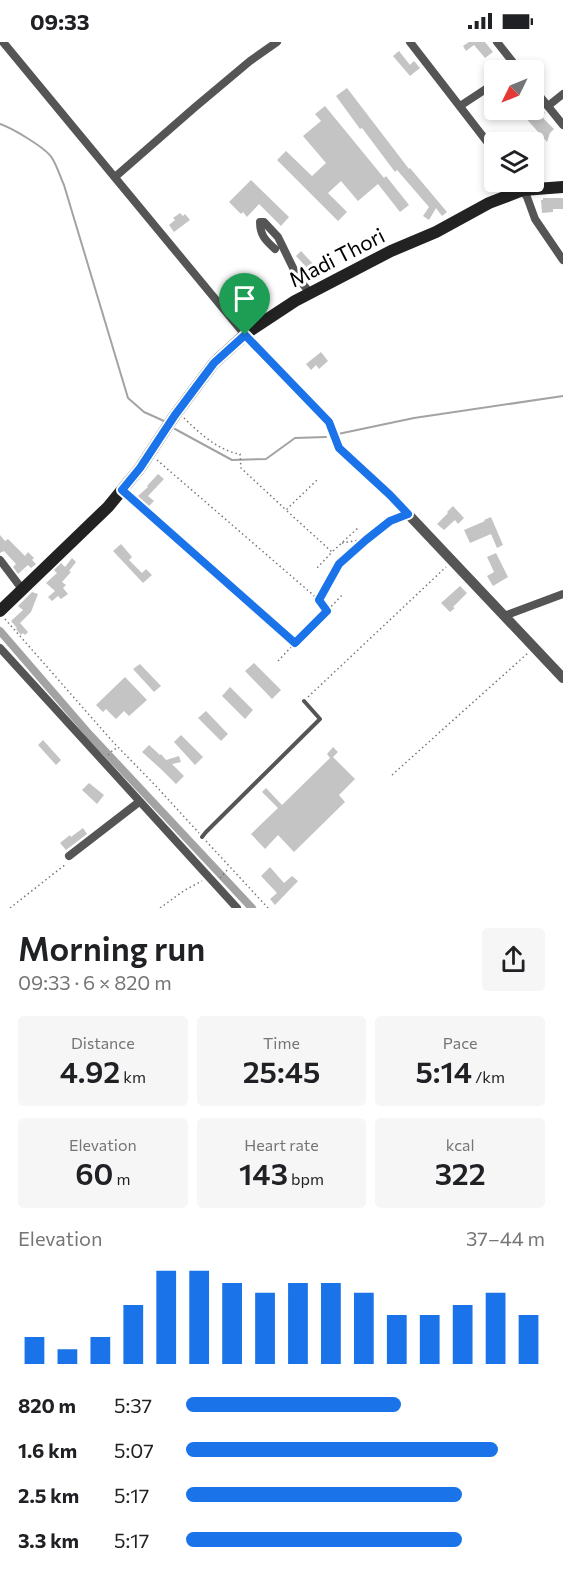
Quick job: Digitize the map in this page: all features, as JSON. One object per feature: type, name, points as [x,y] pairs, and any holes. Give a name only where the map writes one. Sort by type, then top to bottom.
[{"type":"main road","name":"Madi Thori","points":[[544,187],[563,187]]},
{"type":"main road","name":"Madi Thori","points":[[0,612],[108,507],[140,468],[177,412],[214,363],[245,335],[295,301],[391,251],[436,232],[509,192]]},
{"type":"street","points":[[3,42],[245,335],[329,422],[339,448],[390,495],[563,678]]},
{"type":"street","points":[[115,177],[250,61],[277,42]]},
{"type":"street","points":[[410,42],[484,138]]},
{"type":"street","points":[[497,42],[510,60]]},
{"type":"street","points":[[460,106],[484,90]]},
{"type":"street","points":[[548,106],[563,94]]},
{"type":"street","points":[[544,101],[563,125]]},
{"type":"street","points":[[524,192],[535,219],[563,260]]},
{"type":"street","points":[[274,249],[260,231],[260,222],[264,222],[278,237],[298,278],[310,293]]},
{"type":"street","points":[[0,560],[22,589]]},
{"type":"street","points":[[504,616],[563,594]]},
{"type":"street","points":[[0,648],[233,907]]},
{"type":"street","points":[[69,856],[139,802]]},
{"type":"lane","points":[[202,837],[320,719],[304,701]]},
{"type":"path","points":[[177,412],[197,431],[230,453],[240,454],[241,468],[332,552]]},
{"type":"path","points":[[148,455],[163,465],[319,600],[327,611]]},
{"type":"path","points":[[286,510],[317,480]]},
{"type":"path","points":[[122,490],[295,643]]},
{"type":"path","points":[[319,600],[339,564],[390,521],[408,514]]},
{"type":"path","points":[[317,568],[358,528]]},
{"type":"path","points":[[342,543],[366,540]]},
{"type":"path","points":[[304,701],[445,568]]},
{"type":"path","points":[[278,661],[343,594]]},
{"type":"path","points":[[0,612],[114,743],[268,908]]},
{"type":"path","points":[[392,775],[534,648]]},
{"type":"path","points":[[114,743],[114,749]]},
{"type":"path","points":[[107,755],[114,749],[120,749]]},
{"type":"path","points":[[10,908],[67,864],[69,856]]},
{"type":"path","points":[[218,879],[230,868]]},
{"type":"path","points":[[160,908],[185,890],[209,878]]},
{"type":"building","points":[[469,42],[485,42],[493,52],[485,58],[474,45],[466,51],[463,46]]},
{"type":"building","points":[[399,51],[410,65],[414,61],[420,68],[410,76],[393,56]]},
{"type":"building","points":[[347,88],[409,169],[447,212],[442,216],[436,208],[429,220],[423,216],[429,207],[397,170],[395,172],[336,96]]},
{"type":"building","points":[[325,106],[409,205],[400,212],[378,184],[358,201],[341,181],[328,193],[347,212],[338,221],[277,160],[286,151],[312,176],[326,163],[303,136],[321,121],[315,114]]},
{"type":"building","points":[[544,119],[554,129],[547,142],[544,139],[544,132],[538,132],[527,120]]},
{"type":"building","points":[[251,180],[289,217],[281,226],[259,204],[247,217],[229,202]]},
{"type":"building","points":[[543,198],[563,198],[563,209],[553,209],[553,212],[542,213],[541,200]]},
{"type":"building","points":[[180,213],[183,216],[185,214],[190,220],[174,232],[169,225]]},
{"type":"building","points":[[301,251],[315,266],[322,261],[326,266],[309,279],[305,273],[309,270],[296,256]]},
{"type":"building","points":[[321,352],[328,361],[319,369],[316,365],[311,370],[306,364]]},
{"type":"building","points":[[158,474],[164,479],[148,496],[154,501],[148,507],[138,496]]},
{"type":"building","points":[[453,506],[464,518],[458,524],[455,520],[444,530],[437,524]]},
{"type":"building","points":[[491,517],[503,545],[497,548],[491,534],[470,543],[464,530]]},
{"type":"building","points":[[0,535],[5,541],[8,539],[25,556],[28,552],[36,564],[31,568],[28,565],[18,574],[13,567],[16,564],[4,551],[0,553]]},
{"type":"building","points":[[121,544],[132,557],[129,560],[142,573],[146,569],[152,575],[143,583],[113,551]]},
{"type":"building","points":[[496,553],[508,577],[493,586],[487,576],[494,572],[487,557]]},
{"type":"building","points":[[72,558],[76,562],[62,582],[66,585],[63,588],[68,594],[61,599],[58,596],[52,601],[48,597],[55,591],[46,583],[57,573],[54,570],[61,563],[65,567]]},
{"type":"building","points":[[460,586],[467,593],[450,612],[441,603]]},
{"type":"building","points":[[32,592],[38,594],[31,612],[20,623],[28,632],[21,635],[11,621],[23,610],[18,606]]},
{"type":"building","points":[[254,663],[281,690],[272,699],[245,671]]},
{"type":"building","points":[[140,664],[161,686],[154,692],[133,669]]},
{"type":"building","points":[[125,677],[147,700],[129,716],[124,711],[116,719],[106,709],[103,712],[96,705]]},
{"type":"building","points":[[230,687],[253,710],[245,719],[222,696]]},
{"type":"building","points":[[206,711],[228,734],[221,741],[198,718]]},
{"type":"building","points":[[181,735],[203,757],[195,765],[174,742]]},
{"type":"building","points":[[43,740],[61,760],[56,765],[38,745]]},
{"type":"building","points":[[149,745],[166,760],[179,756],[181,762],[172,764],[184,776],[176,784],[142,752]]},
{"type":"building","points":[[333,747],[338,752],[333,757],[355,779],[339,795],[345,802],[294,852],[278,835],[265,849],[251,834],[278,808],[262,792],[266,788],[282,805],[330,758],[327,754]]},
{"type":"building","points":[[89,783],[104,795],[97,804],[82,790]]},
{"type":"building","points":[[83,828],[87,834],[66,850],[60,843]]},
{"type":"building","points":[[270,867],[284,883],[292,876],[298,881],[275,905],[270,899],[277,893],[261,876]]},
{"type":"waterway","points":[[0,124],[36,144],[54,161],[64,185],[128,398],[144,412],[164,421]]},
{"type":"waterway","points":[[338,434],[414,418],[563,396]]},
{"type":"waterway","points":[[175,429],[232,460],[266,459],[295,438],[326,437]]},
{"type":"waterway","points":[[0,631],[89,734],[252,908]]},
{"type":"route","points":[[245,335],[329,422],[339,448],[408,514],[390,521],[339,564],[319,600],[327,611],[295,643],[122,490],[214,363],[245,335]]}]
